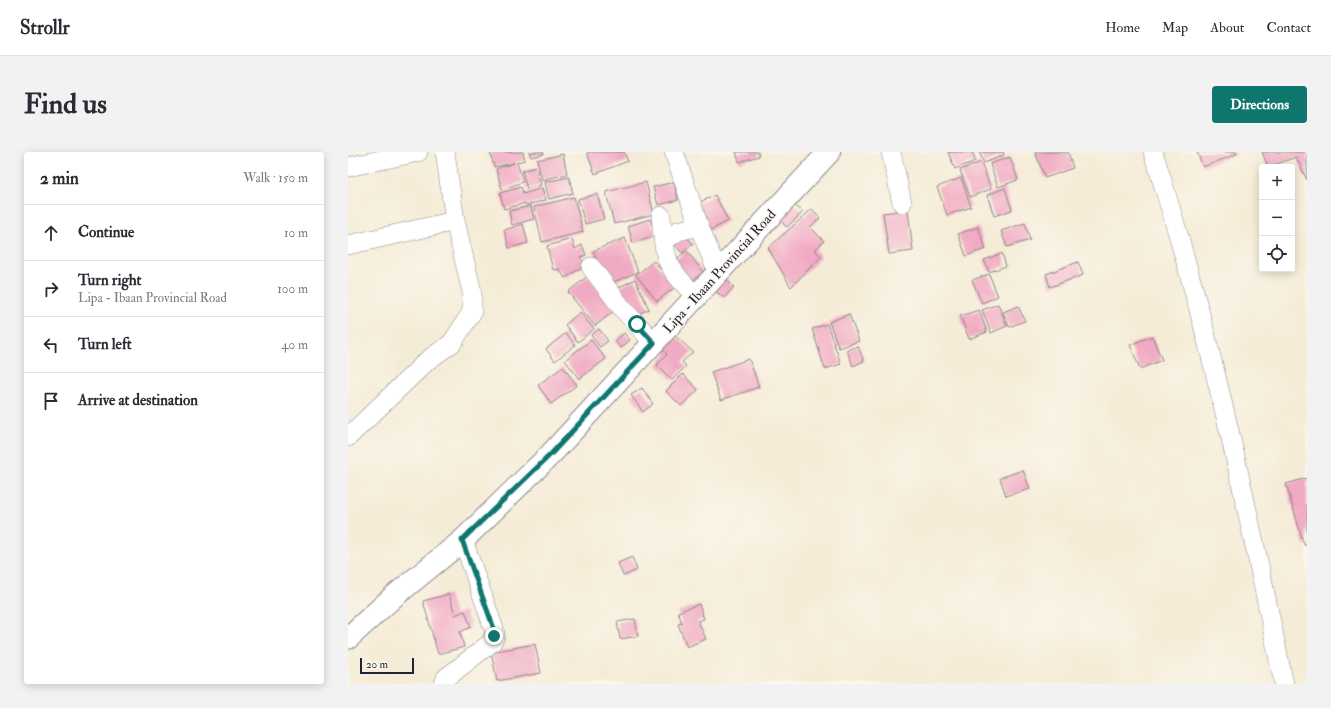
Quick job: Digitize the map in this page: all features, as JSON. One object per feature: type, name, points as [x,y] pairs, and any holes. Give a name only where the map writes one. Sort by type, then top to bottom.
[{"type":"main road","name":"Lipa - Ibaan Provincial Road","points":[[348,638],[392,598],[462,540],[551,454],[829,152]]},
{"type":"street","points":[[348,168],[418,152]]},
{"type":"street","points":[[348,437],[428,360],[452,343],[472,312],[472,292],[455,222],[445,152]]},
{"type":"street","points":[[674,152],[699,226],[718,273]]},
{"type":"street","points":[[891,152],[902,203]]},
{"type":"street","points":[[1153,152],[1180,237],[1221,396],[1247,504],[1284,684]]},
{"type":"street","points":[[661,216],[666,255],[671,269],[678,279],[696,296]]},
{"type":"street","points":[[348,245],[455,222]]},
{"type":"street","points":[[664,241],[678,231],[699,226]]},
{"type":"street","points":[[591,267],[622,308],[654,343]]},
{"type":"street","points":[[444,684],[446,678],[488,646],[492,642],[494,636],[494,629],[462,540]]},
{"type":"building","points":[[490,152],[523,152],[525,160],[517,162],[523,182],[502,189],[496,169],[514,163],[494,167]]},
{"type":"building","points":[[529,152],[543,152],[544,154],[531,157]]},
{"type":"building","points":[[624,152],[628,161],[595,174],[587,153]]},
{"type":"building","points":[[736,152],[758,152],[759,156],[739,162]]},
{"type":"building","points":[[948,152],[972,152],[975,161],[955,169]]},
{"type":"building","points":[[979,152],[1003,152],[1004,155],[984,163]]},
{"type":"building","points":[[1035,152],[1068,152],[1073,168],[1045,178]]},
{"type":"building","points":[[1197,152],[1236,152],[1237,154],[1203,167]]},
{"type":"building","points":[[1262,152],[1307,152],[1307,180],[1296,157],[1276,164],[1267,164]]},
{"type":"building","points":[[563,154],[567,174],[542,180],[537,160]]},
{"type":"building","points":[[1010,157],[1018,180],[998,187],[990,164]]},
{"type":"building","points":[[981,162],[991,189],[970,197],[960,170]]},
{"type":"building","points":[[536,167],[541,185],[527,189],[522,171]]},
{"type":"building","points":[[569,177],[573,193],[549,199],[545,182]]},
{"type":"building","points":[[961,178],[971,207],[947,215],[937,187]]},
{"type":"building","points":[[646,182],[654,214],[614,224],[606,192]]},
{"type":"building","points":[[674,182],[678,200],[658,205],[653,187]]},
{"type":"building","points":[[521,187],[523,194],[542,188],[546,200],[526,205],[525,203],[504,209],[500,193]]},
{"type":"building","points":[[1005,188],[1012,210],[994,216],[987,195]]},
{"type":"building","points":[[597,194],[604,219],[585,224],[578,199]]},
{"type":"building","points":[[715,195],[728,221],[707,232],[694,205]]},
{"type":"building","points":[[574,197],[583,232],[542,242],[534,207]]},
{"type":"building","points":[[794,204],[803,212],[787,227],[779,219]]},
{"type":"building","points":[[531,206],[534,219],[512,225],[509,211]]},
{"type":"building","points":[[812,209],[820,218],[810,227],[824,241],[815,250],[821,257],[791,287],[768,248]]},
{"type":"building","points":[[908,210],[913,251],[889,254],[883,213]]},
{"type":"building","points":[[650,219],[656,236],[633,243],[628,226]]},
{"type":"building","points":[[1025,223],[1030,240],[1007,247],[1001,231]]},
{"type":"building","points":[[523,224],[528,243],[509,248],[504,230]]},
{"type":"building","points":[[978,227],[986,249],[966,256],[958,234]]},
{"type":"building","points":[[681,231],[693,244],[682,253],[671,240]]},
{"type":"building","points":[[625,238],[638,272],[606,285],[593,251]]},
{"type":"building","points":[[572,239],[575,249],[582,245],[586,255],[580,257],[585,265],[565,278],[559,269],[553,270],[547,246]]},
{"type":"building","points":[[687,251],[703,272],[688,284],[671,263]]},
{"type":"building","points":[[1002,253],[1006,266],[989,272],[984,260]]},
{"type":"building","points":[[654,261],[675,287],[657,301],[636,275]]},
{"type":"building","points":[[1078,262],[1083,275],[1050,287],[1046,274]]},
{"type":"building","points":[[989,274],[998,296],[982,303],[972,280]]},
{"type":"building","points":[[588,276],[615,310],[595,326],[568,292]]},
{"type":"building","points":[[724,277],[734,287],[724,298],[713,289]]},
{"type":"building","points":[[635,279],[649,309],[632,317],[618,288]]},
{"type":"building","points":[[998,304],[1007,326],[991,333],[982,310]]},
{"type":"building","points":[[1018,306],[1025,321],[1009,327],[1003,312]]},
{"type":"building","points":[[979,310],[987,332],[969,339],[960,316]]},
{"type":"building","points":[[580,312],[594,329],[578,342],[565,325]]},
{"type":"building","points":[[849,314],[859,341],[839,348],[829,322]]},
{"type":"building","points":[[827,324],[841,364],[825,369],[812,329]]},
{"type":"building","points":[[599,329],[608,341],[600,347],[591,335]]},
{"type":"building","points":[[566,333],[575,345],[555,361],[546,349]]},
{"type":"building","points":[[624,333],[630,340],[621,348],[615,341]]},
{"type":"building","points":[[674,335],[693,352],[682,362],[686,366],[672,380],[657,365],[667,354],[661,348]]},
{"type":"building","points":[[1152,336],[1162,360],[1140,369],[1130,345]]},
{"type":"building","points":[[591,340],[606,359],[579,379],[565,360]]},
{"type":"building","points":[[858,346],[864,361],[853,366],[847,350]]},
{"type":"building","points":[[749,359],[759,387],[721,400],[711,372]]},
{"type":"building","points":[[563,367],[577,385],[551,404],[538,385]]},
{"type":"building","points":[[683,374],[698,390],[681,406],[666,391]]},
{"type":"building","points":[[642,388],[653,404],[643,412],[631,395]]},
{"type":"building","points":[[1023,470],[1030,489],[1006,496],[1000,478]]},
{"type":"building","points":[[1307,478],[1307,545],[1304,545],[1286,484]]},
{"type":"building","points":[[632,557],[637,570],[623,576],[618,563]]},
{"type":"building","points":[[449,594],[455,615],[465,611],[471,627],[460,632],[464,647],[438,654],[423,601]]},
{"type":"building","points":[[699,604],[704,619],[698,621],[706,639],[687,647],[678,624],[682,623],[678,612]]},
{"type":"building","points":[[635,619],[638,636],[620,639],[617,622]]},
{"type":"building","points":[[535,644],[541,673],[497,681],[491,652]]},
{"type":"route","points":[[494,636],[494,629],[462,540],[551,454],[654,343],[637,324]]}]
